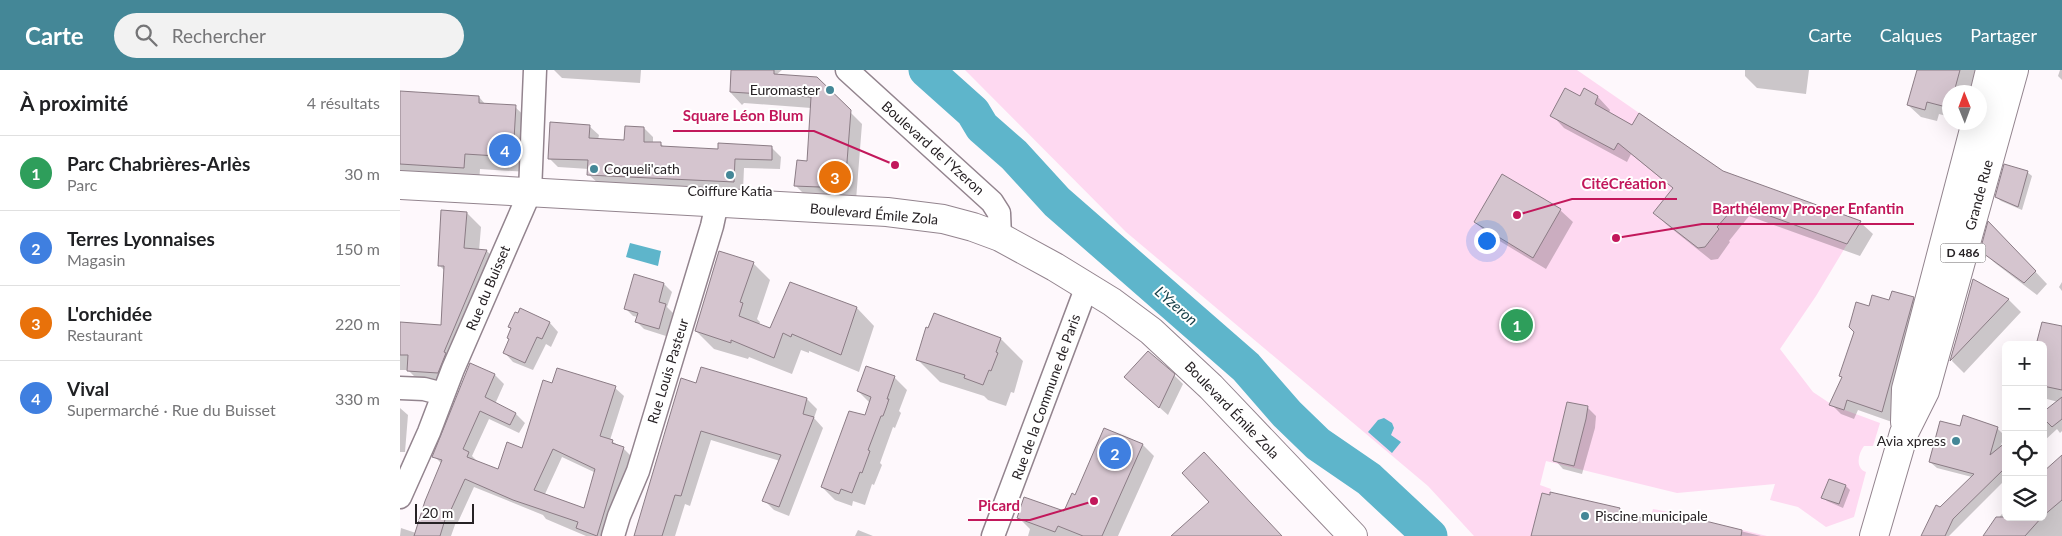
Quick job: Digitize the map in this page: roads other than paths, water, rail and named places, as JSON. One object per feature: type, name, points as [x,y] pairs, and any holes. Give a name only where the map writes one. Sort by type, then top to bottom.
[{"type":"main road","points":[[1986,85],[1990,70]]},
{"type":"main road","name":"Grande Rue","points":[[1874,536],[1904,433],[1925,391],[2014,70]]},
{"type":"main road","name":"Grande Rue","points":[[1904,433],[1906,389],[1974,130]]},
{"type":"main road","name":"Boulevard Émile Zola","points":[[400,186],[888,212],[943,219],[973,227],[1000,237],[1087,286],[1138,320],[1184,360],[1353,536]]},
{"type":"street","name":"Rue du Buisset","points":[[400,497],[530,192],[535,70]]},
{"type":"street","name":"Boulevard de l'Yzeron","points":[[847,70],[992,202],[999,214],[1000,237]]},
{"type":"street","name":"Rue Louis Pasteur","points":[[612,536],[638,472],[712,226],[717,203]]},
{"type":"street","name":"Rue de la Commune de Paris","points":[[993,536],[1087,286]]},
{"type":"street","points":[[400,388],[424,389],[443,394]]},
{"type":"water","points":[[630,243],[661,251],[658,266],[626,257]]},
{"type":"water","points":[[1384,418],[1392,423],[1394,428],[1391,435],[1401,442],[1392,453],[1368,432],[1378,420]]},
{"type":"waterway","name":"L'Yzeron","points":[[926,70],[973,112],[982,127],[1014,155],[1057,202],[1246,367],[1287,414],[1318,444],[1369,479],[1430,536]]},
{"type":"place","name":"Euromaster","points":[[830,90]]},
{"type":"place","name":"Vival","points":[[505,150]]},
{"type":"place","name":"Square Léon Blum","points":[[895,165]]},
{"type":"place","name":"Coqueli'cath","points":[[594,169]]},
{"type":"place","name":"Coiffure Katia","points":[[730,175]]},
{"type":"place","name":"L'orchidée","points":[[835,177]]},
{"type":"place","name":"CitéCréation","points":[[1517,215]]},
{"type":"place","name":"Barthélemy Prosper Enfantin","points":[[1616,238]]},
{"type":"place","name":"Parc Chabrières-Arlès","points":[[1517,325]]},
{"type":"place","name":"Avia xpress","points":[[1956,441]]},
{"type":"place","name":"Terres Lyonnaises","points":[[1115,453]]},
{"type":"place","name":"Picard","points":[[1094,501]]},
{"type":"place","name":"Piscine municipale","points":[[1585,516]]}]
